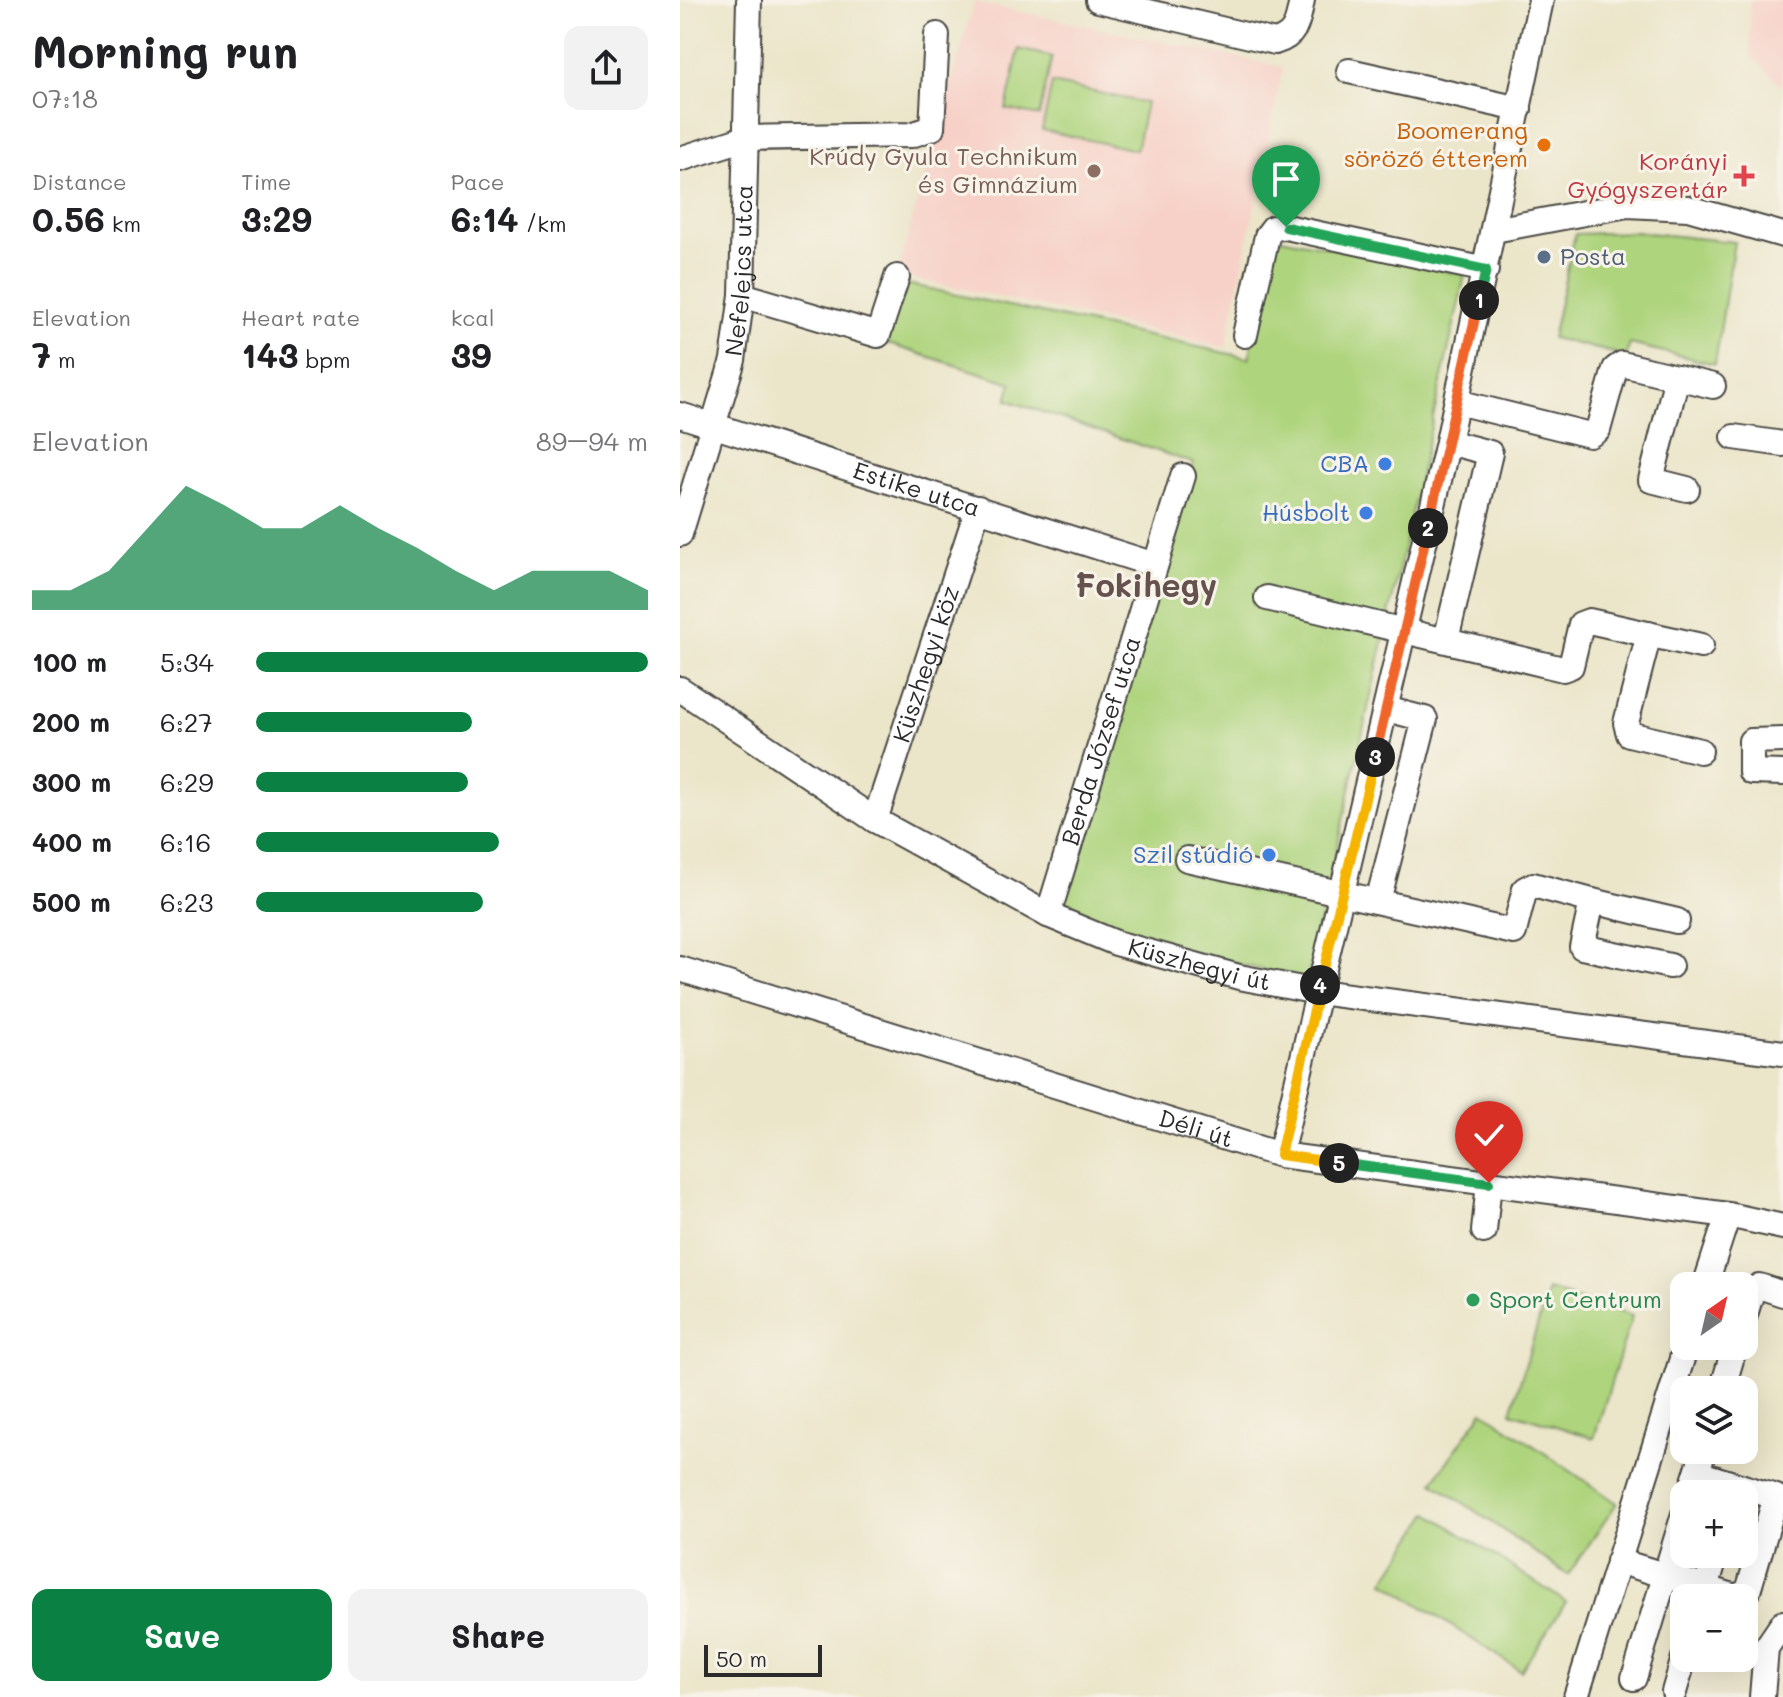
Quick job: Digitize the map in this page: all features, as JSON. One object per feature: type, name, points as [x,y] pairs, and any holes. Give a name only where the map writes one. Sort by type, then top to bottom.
[{"type":"street","name":"Nefelejcs utca","points":[[680,534],[733,360],[742,295],[749,0]]},
{"type":"street","points":[[1098,0],[1275,42],[1287,39],[1296,29],[1302,0]]},
{"type":"street","points":[[1280,1155],[1448,442],[1541,0]]},
{"type":"street","points":[[680,159],[746,138],[911,135],[932,128],[937,35]]},
{"type":"street","points":[[1349,71],[1519,109]]},
{"type":"street","points":[[1494,230],[1627,205],[1688,208],[1783,235]]},
{"type":"street","points":[[1245,335],[1267,236],[1273,228],[1286,227],[1486,270]]},
{"type":"street","points":[[742,295],[878,335],[897,277]]},
{"type":"street","points":[[1457,402],[1590,435],[1598,430],[1615,369],[1622,364],[1713,386]]},
{"type":"street","points":[[1677,377],[1651,480],[1687,489]]},
{"type":"street","name":"Estike utca","points":[[680,415],[1155,565]]},
{"type":"street","points":[[1734,437],[1783,444]]},
{"type":"street","points":[[1446,640],[1490,453],[1448,442]]},
{"type":"street","name":"Berda József utca","points":[[1048,915],[1183,476]]},
{"type":"street","name":"Küszhegyi köz","points":[[875,820],[978,508]]},
{"type":"street","points":[[1267,598],[1563,669],[1571,666],[1581,624],[1589,621],[1701,646]]},
{"type":"street","points":[[1649,634],[1626,723],[1629,734],[1700,751]]},
{"type":"street","name":"Küszhegyi út","points":[[680,689],[875,820],[1048,915],[1116,943],[1183,963],[1318,992],[1783,1053]]},
{"type":"street","points":[[1378,901],[1425,719],[1386,709]]},
{"type":"street","points":[[1783,740],[1751,741],[1751,772],[1783,773]]},
{"type":"street","points":[[1187,859],[1514,932],[1525,889],[1533,885],[1677,921]]},
{"type":"street","points":[[1592,901],[1582,947],[1670,966]]},
{"type":"street","name":"Déli út","points":[[680,969],[1280,1155],[1728,1215],[1783,1227]]},
{"type":"street","points":[[1484,1231],[1489,1183]]},
{"type":"street","points":[[1710,1272],[1728,1215]]},
{"type":"street","points":[[1758,1287],[1783,1294]]},
{"type":"street","points":[[1576,1697],[1682,1360]]},
{"type":"street","points":[[1750,1584],[1780,1498],[1758,1494]]},
{"type":"street","points":[[1634,1678],[1670,1559]]},
{"type":"street","points":[[1618,1561],[1684,1584]]},
{"type":"street","points":[[1762,1697],[1766,1648],[1783,1623]]},
{"type":"street","points":[[1674,1692],[1680,1672]]},
{"type":"shaded area","points":[[1749,0],[1783,0],[1783,87],[1751,56]]},
{"type":"shaded area","name":"Krúdy Gyula Technikum és Gimnázium","points":[[974,2],[1283,67],[1226,347],[897,275]]},
{"type":"green space","points":[[1019,49],[1052,57],[1039,116],[1006,109]]},
{"type":"green space","points":[[1052,83],[1146,103],[1136,150],[1042,130]]},
{"type":"green space","points":[[1638,232],[1734,242],[1715,364],[1630,344],[1626,356],[1552,338],[1575,234]]},
{"type":"green space","points":[[1281,238],[1465,275],[1307,981],[1116,933],[1056,907],[1193,463],[1007,400],[1012,383],[882,342],[902,283],[1249,358],[1276,244]]},
{"type":"green space","points":[[1548,1290],[1632,1316],[1594,1438],[1511,1412]]},
{"type":"green space","points":[[1483,1411],[1617,1503],[1568,1575],[1433,1482]]},
{"type":"green space","points":[[1429,1513],[1566,1602],[1521,1671],[1384,1582]]},
{"type":"place","name":"Boomerang söröző étterem","points":[[1544,145]]},
{"type":"place","name":"Krúdy Gyula Technikum és Gimnázium","points":[[1094,171]]},
{"type":"place","name":"Korányi Gyógyszertár","points":[[1744,176]]},
{"type":"place","name":"Posta","points":[[1544,257]]},
{"type":"place","name":"CBA","points":[[1385,464]]},
{"type":"place","name":"Húsbolt","points":[[1366,513]]},
{"type":"place","name":"Szil stúdió","points":[[1269,855]]},
{"type":"place","name":"Sport Centrum","points":[[1473,1300]]},
{"type":"district","name":"Fokihegy","points":[[1146,586]]},
{"type":"route","points":[[1286,227],[1486,270],[1395,673],[1280,1155],[1489,1183]]}]
